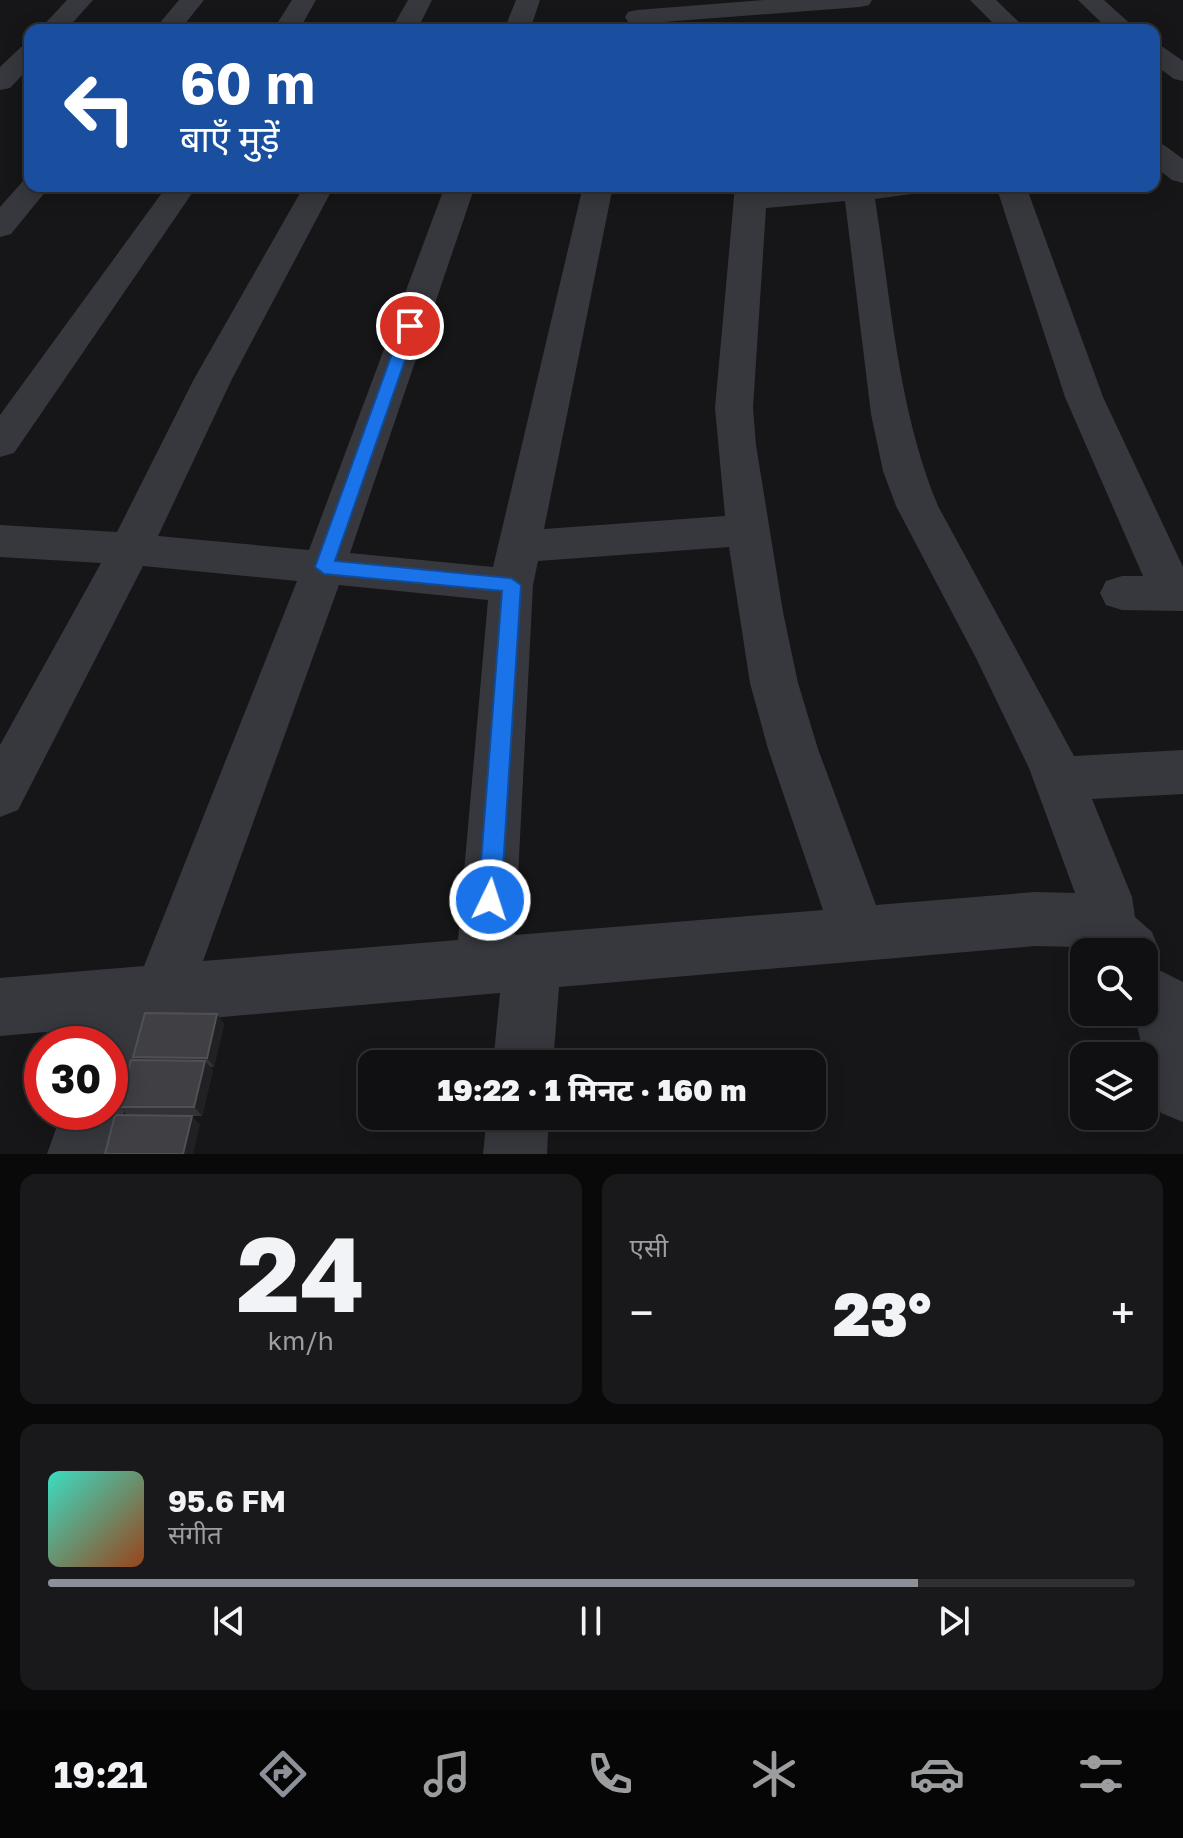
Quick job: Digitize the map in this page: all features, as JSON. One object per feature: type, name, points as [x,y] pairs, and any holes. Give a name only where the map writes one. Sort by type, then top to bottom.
[{"type":"street","points":[[58,24],[81,0]]},
{"type":"street","points":[[172,24],[192,0]]},
{"type":"street","points":[[290,24],[304,0]]},
{"type":"street","points":[[407,24],[420,0]]},
{"type":"street","points":[[519,24],[528,0]]},
{"type":"street","points":[[637,16],[847,0]]},
{"type":"street","points":[[982,0],[1008,24]]},
{"type":"street","points":[[1090,0],[1117,24]]},
{"type":"street","points":[[790,5],[798,24]]},
{"type":"street","points":[[1160,56],[1183,73]]},
{"type":"street","points":[[0,82],[24,58]]},
{"type":"street","points":[[1160,156],[1183,174]]},
{"type":"street","points":[[3,219],[29,192]]},
{"type":"street","points":[[0,444],[178,192]]},
{"type":"street","points":[[0,794],[130,549],[213,379],[316,192]]},
{"type":"street","points":[[128,1029],[147,995],[324,567],[458,192]]},
{"type":"street","points":[[521,1050],[509,962],[515,566],[597,192]]},
{"type":"street","points":[[859,192],[890,414],[903,471],[917,506],[998,655],[1058,779],[1104,897],[1127,938]]},
{"type":"street","points":[[1013,192],[1084,397],[1178,594],[1122,593]]},
{"type":"street","points":[[750,193],[734,408],[736,445],[760,612],[774,683],[793,749],[859,934]]},
{"type":"street","points":[[0,541],[130,549],[324,567],[515,566],[750,530]]},
{"type":"street","points":[[1058,779],[1183,772]]},
{"type":"street","points":[[0,1007],[1049,919],[1076,919],[1101,938]]},
{"type":"street","points":[[1158,1011],[1183,1091]]},
{"type":"street","points":[[79,1154],[87,1130]]},
{"type":"street","points":[[515,1154],[517,1130]]},
{"type":"building","points":[[145,1013],[217,1014],[207,1058],[133,1057]]},
{"type":"building","points":[[131,1060],[205,1061],[194,1107],[128,1107]]},
{"type":"building","points":[[128,1115],[192,1116],[183,1154],[105,1154],[111,1130],[128,1130]]},
{"type":"route","points":[[410,326],[324,567],[511,585],[490,900]]}]
